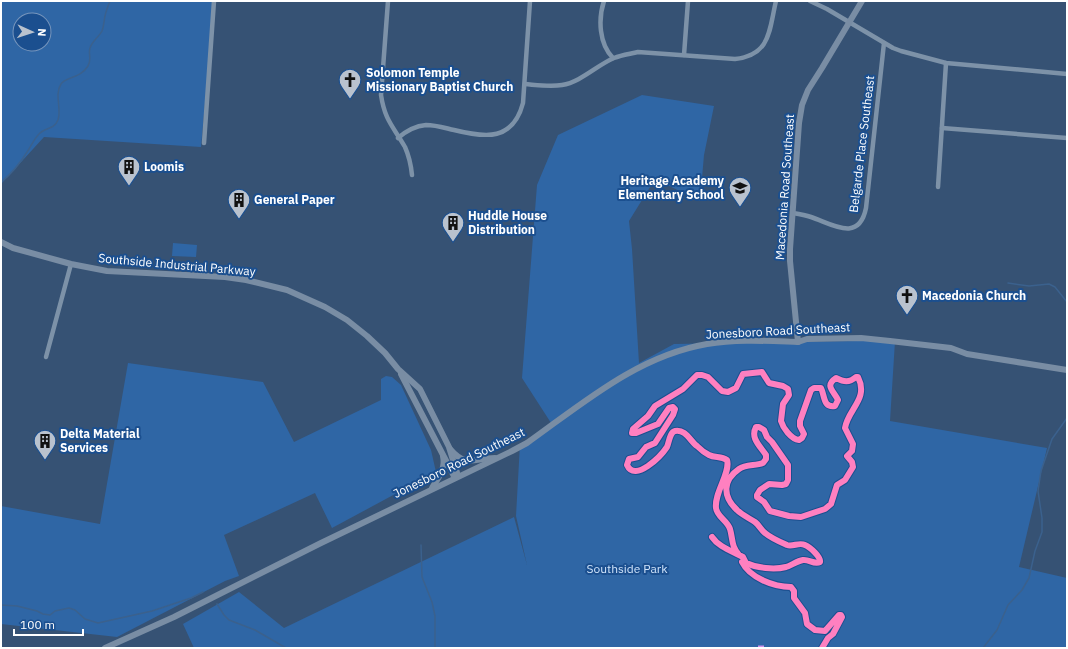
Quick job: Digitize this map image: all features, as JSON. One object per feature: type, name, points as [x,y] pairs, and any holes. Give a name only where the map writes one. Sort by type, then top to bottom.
[{"type":"main road","name":"Macedonia Road Southeast","points":[[798,342],[790,261],[799,123],[802,105],[808,90],[862,1]]},
{"type":"main road","name":"Southside Industrial Parkway","points":[[1,242],[13,248],[71,264],[107,271],[225,277],[246,280],[287,290],[325,307],[347,320],[375,344],[398,369],[420,389],[449,448],[457,477]]},
{"type":"main road","name":"Jonesboro Road Southeast","points":[[105,648],[174,617],[527,443],[612,382],[666,355],[687,348],[722,342],[798,342],[807,339],[861,338],[890,340],[951,348],[967,354],[1067,370]]},
{"type":"main road","name":"Southside Industrial Parkway","points":[[398,369],[457,477]]},
{"type":"main road","points":[[431,431],[439,427]]},
{"type":"main road","points":[[449,448],[457,457],[468,461],[483,458],[496,458]]},
{"type":"main road","points":[[431,489],[442,472],[444,461],[442,451]]},
{"type":"street","points":[[204,143],[214,1]]},
{"type":"street","points":[[388,1],[381,95],[386,116],[408,154],[412,175]]},
{"type":"street","points":[[398,138],[411,129],[426,125],[492,135],[503,132],[511,127],[520,114],[523,103],[530,1]]},
{"type":"street","points":[[604,1],[602,7],[601,34],[606,48],[614,58]]},
{"type":"street","points":[[684,55],[688,1]]},
{"type":"street","points":[[525,84],[547,86],[566,85],[614,58],[625,54],[638,52],[735,59],[745,58],[755,53],[762,46],[768,36],[776,1]]},
{"type":"street","points":[[810,1],[901,51],[946,63],[1067,74]]},
{"type":"street","name":"Belgarde Place Southeast","points":[[793,213],[810,216],[844,229],[854,227],[862,220],[866,208],[884,43]]},
{"type":"street","points":[[938,187],[946,63]]},
{"type":"street","points":[[942,128],[1067,138]]},
{"type":"street","points":[[46,357],[71,264]]},
{"type":"green space","points":[[1,1],[214,1],[201,147],[44,137],[1,184]]},
{"type":"green space","name":"Southside Park","points":[[642,95],[714,106],[704,155],[700,201],[655,179],[629,221],[639,363],[674,344],[895,341],[890,421],[1047,448],[1019,567],[1067,578],[1067,648],[194,648],[183,624],[239,592],[284,628],[514,517],[527,565],[516,516],[520,444],[553,426],[522,378],[537,185],[558,135]]},
{"type":"green space","points":[[173,243],[197,245],[196,257],[172,256]]},
{"type":"green space","points":[[128,363],[263,382],[294,442],[381,400],[381,379],[386,376],[392,377],[401,385],[431,450],[436,472],[332,528],[315,493],[224,535],[239,576],[225,581],[117,637],[1,624],[1,506],[100,524]]},
{"type":"waterway","points":[[1,182],[16,167],[39,134],[52,127],[58,120],[59,88],[63,82],[81,73],[88,66],[90,61],[90,48],[92,43],[102,31],[105,14],[110,1]]},
{"type":"waterway","points":[[1008,283],[1029,286],[1049,284],[1055,287],[1067,302]]},
{"type":"waterway","points":[[983,648],[997,630],[1008,605],[1022,590],[1029,578],[1035,551],[1042,532],[1042,518],[1038,491],[1041,471],[1052,439],[1067,418]]},
{"type":"waterway","points":[[421,545],[422,577],[432,602],[435,616],[435,648]]},
{"type":"waterway","points":[[1,605],[17,606],[50,615],[55,611],[69,608],[75,610],[85,619],[98,623],[152,611],[191,598],[203,592]]},
{"type":"waterway","points":[[217,604],[229,620],[255,630],[286,648]]},
{"type":"marked path","points":[[758,648],[764,648]]},
{"type":"cycle path","points":[[712,537],[721,545],[739,555],[733,545],[729,526],[718,514],[716,508],[717,496],[727,470],[727,460],[707,454],[694,444],[685,434],[675,431],[671,435],[667,447],[654,461],[642,470],[631,470],[627,465],[629,459],[638,457],[646,447],[655,443],[673,415],[675,409],[673,407],[669,408],[658,424],[636,433],[632,433],[633,429],[648,416],[655,406],[683,389],[697,375],[708,377],[722,391],[728,392],[736,388],[743,374],[762,372],[769,383],[783,386],[788,389],[789,395],[783,404],[781,421],[788,433],[793,438],[799,440],[804,434],[800,426],[800,421],[811,390],[814,388],[821,388],[826,403],[828,405],[835,406],[838,400],[830,386],[832,381],[836,378],[849,381],[858,377],[861,385],[860,398],[850,415],[845,428],[853,444],[852,451],[847,456],[852,462],[853,467],[845,480],[837,485],[831,504],[825,509],[801,517],[789,516],[770,511],[764,502],[757,497],[760,490],[769,484],[782,485],[786,484],[788,480],[788,465],[767,437],[764,430],[759,427],[756,427],[754,435],[766,455],[766,459],[763,463],[745,466],[739,469],[727,483],[726,488],[729,499],[732,505],[739,512],[755,522],[770,537],[787,545],[803,544],[807,546],[817,555],[820,562],[816,563],[803,560],[786,567],[766,568],[746,563],[743,557],[739,555]]},
{"type":"cycle path","points":[[742,562],[746,568],[757,577],[770,583],[784,587],[791,587],[794,591],[794,598],[805,613],[807,624],[815,630],[825,631],[839,615],[841,615],[842,617],[833,634],[828,638],[822,648]]},
{"type":"place","name":"Solomon Temple Missionary Baptist Church","points":[[350,100]]},
{"type":"place","name":"Loomis","points":[[129,186]]},
{"type":"place","name":"Heritage Academy Elementary School","points":[[740,208]]},
{"type":"place","name":"General Paper","points":[[239,220]]},
{"type":"place","name":"Huddle House Distribution","points":[[453,242]]},
{"type":"place","name":"Macedonia Church","points":[[907,316]]},
{"type":"place","name":"Delta Material Services","points":[[45,460]]}]
